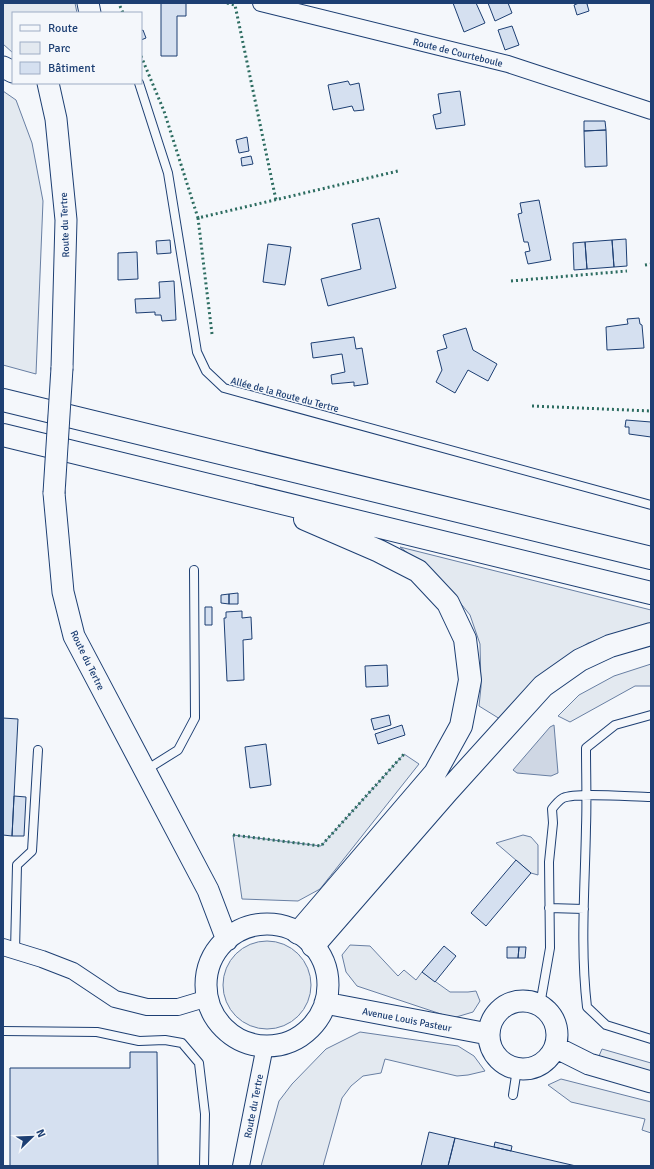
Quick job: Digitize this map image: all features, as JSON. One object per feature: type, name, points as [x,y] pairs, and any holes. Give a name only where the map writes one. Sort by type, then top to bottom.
[{"type":"highway","points":[[3,391],[187,445]]},
{"type":"highway","points":[[3,400],[651,558]]},
{"type":"highway","points":[[3,435],[651,593]]},
{"type":"highway","points":[[245,494],[379,551],[418,571],[448,603],[465,639],[470,680],[461,726],[435,773],[306,940]]},
{"type":"highway","points":[[306,940],[447,792],[543,686],[580,660],[610,646],[651,634]]},
{"type":"street","name":"Route de Courteboule","points":[[261,3],[508,64],[651,112]]},
{"type":"street","points":[[3,67],[12,72]]},
{"type":"street","name":"Route du Tertre","points":[[48,84],[56,119],[66,220],[62,368],[54,493],[63,592],[74,636],[208,890],[228,940]]},
{"type":"street","points":[[262,925],[277,925],[306,940],[322,959],[328,988],[325,1003],[319,1016],[305,1033],[286,1043],[265,1046],[246,1042],[228,1032],[216,1017],[208,998],[207,982],[210,966],[217,952],[233,935],[247,928],[262,925]]},
{"type":"street","points":[[9,949],[42,959],[73,971],[115,998],[147,1007],[178,1007],[208,998]]},
{"type":"street","points":[[524,1000],[540,1005],[548,1011],[555,1023],[557,1038],[555,1047],[550,1055],[540,1064],[527,1069],[509,1066],[498,1058],[491,1047],[488,1034],[492,1018],[504,1005],[513,1001],[524,1000]]},
{"type":"street","name":"Avenue Louis Pasteur","points":[[325,1003],[488,1034]]},
{"type":"street","name":"Route du Tertre","points":[[241,1166],[265,1046]]},
{"type":"street","points":[[555,1047],[589,1064],[651,1082]]},
{"type":"lane","name":"Allée de la Route du Tertre","points":[[139,84],[168,173],[197,352],[206,371],[224,388],[651,505]]},
{"type":"lane","points":[[145,770],[178,750],[195,718],[194,570]]},
{"type":"lane","points":[[651,715],[615,725],[586,748],[587,825],[584,909],[584,956],[587,1007],[606,1025],[651,1038]]},
{"type":"lane","points":[[9,949],[17,865],[32,850],[38,750]]},
{"type":"lane","points":[[540,1005],[550,948],[548,862],[553,822],[552,809],[558,801],[565,797],[586,795],[651,797]]},
{"type":"lane","points":[[549,908],[584,909]]},
{"type":"lane","points":[[3,1030],[97,1032],[139,1041],[165,1040],[182,1043],[199,1063],[205,1114],[204,1166]]},
{"type":"lane","points":[[513,1095],[517,1068]]},
{"type":"green space","points":[[3,3],[75,3],[77,12],[12,12],[12,52],[3,44]]},
{"type":"green space","points":[[3,91],[16,100],[32,143],[43,201],[36,374],[3,365]]},
{"type":"green space","points":[[400,547],[651,610],[651,626],[635,627],[588,643],[554,665],[500,719],[479,706],[481,687],[480,644],[470,615],[442,580]]},
{"type":"green space","points":[[651,664],[651,686],[635,686],[570,722],[558,716],[579,695],[614,676]]},
{"type":"green space","points":[[404,754],[419,764],[320,889],[298,901],[242,899],[233,835],[321,846]]},
{"type":"green space","points":[[523,835],[531,837],[538,845],[538,875],[531,873],[496,843]]},
{"type":"green space","points":[[267,941],[284,944],[298,954],[308,968],[311,985],[308,1002],[298,1016],[284,1026],[267,1029],[250,1026],[236,1016],[226,1002],[223,985],[226,968],[236,954],[250,944]]},
{"type":"green space","points":[[350,945],[370,946],[398,976],[404,970],[416,980],[422,972],[450,992],[476,991],[480,1001],[473,1012],[453,1018],[357,986],[346,972],[342,955]]},
{"type":"green space","points":[[360,1032],[458,1046],[474,1056],[485,1071],[457,1076],[385,1059],[381,1073],[363,1076],[351,1086],[342,1098],[323,1166],[261,1166],[279,1101],[292,1084],[326,1049]]},
{"type":"green space","points":[[602,1049],[651,1063],[651,1073],[599,1056]]},
{"type":"green space","points":[[561,1079],[651,1102],[651,1133],[642,1130],[645,1119],[571,1102],[548,1085]]},
{"type":"shaded area","points":[[554,725],[558,773],[551,776],[517,773],[513,770],[550,727]]},
{"type":"building","points":[[161,3],[186,3],[186,16],[177,16],[177,56],[161,56]]},
{"type":"building","points":[[453,3],[476,3],[485,23],[464,32]]},
{"type":"building","points":[[488,3],[508,3],[512,13],[495,21]]},
{"type":"building","points":[[579,3],[589,3],[587,4],[589,11],[577,15],[574,5]]},
{"type":"building","points":[[512,26],[519,45],[505,50],[498,30]]},
{"type":"building","points":[[142,30],[146,38],[142,40]]},
{"type":"building","points":[[348,81],[350,85],[359,83],[364,110],[354,111],[352,106],[333,110],[328,85]]},
{"type":"building","points":[[460,91],[465,125],[436,129],[433,115],[441,113],[438,94]]},
{"type":"building","points":[[584,121],[605,121],[606,130],[584,131]]},
{"type":"building","points":[[606,130],[607,166],[585,167],[584,131]]},
{"type":"building","points":[[247,137],[249,151],[239,153],[236,140]]},
{"type":"building","points":[[251,156],[253,164],[242,166],[241,158]]},
{"type":"building","points":[[539,200],[551,260],[528,264],[525,252],[530,251],[528,242],[524,242],[518,214],[522,213],[520,203]]},
{"type":"building","points":[[379,218],[396,288],[328,306],[321,279],[361,269],[352,224]]},
{"type":"building","points":[[626,239],[627,266],[614,267],[612,240]]},
{"type":"building","points":[[170,240],[171,253],[157,254],[156,241]]},
{"type":"building","points":[[612,240],[614,267],[587,269],[585,242]]},
{"type":"building","points":[[585,242],[587,269],[574,270],[573,243]]},
{"type":"building","points":[[268,244],[291,247],[285,285],[263,282]]},
{"type":"building","points":[[137,252],[138,279],[118,280],[118,253]]},
{"type":"building","points":[[174,281],[176,320],[162,321],[161,315],[155,315],[155,312],[136,313],[135,299],[160,298],[159,282]]},
{"type":"building","points":[[639,318],[640,324],[642,325],[644,348],[607,350],[606,327],[628,324],[627,319]]},
{"type":"building","points":[[466,328],[473,350],[497,364],[488,381],[468,370],[455,393],[436,382],[442,370],[437,351],[447,348],[443,335]]},
{"type":"building","points":[[354,337],[356,349],[362,348],[368,384],[354,386],[354,382],[332,384],[331,375],[345,372],[342,354],[313,358],[311,343]]},
{"type":"building","points":[[626,420],[651,422],[651,437],[629,434],[629,427],[625,427]]},
{"type":"building","points":[[238,593],[238,604],[229,604],[229,594]]},
{"type":"building","points":[[229,594],[229,604],[221,603],[221,595]]},
{"type":"building","points":[[205,607],[212,607],[212,625],[205,625]]},
{"type":"building","points":[[242,611],[242,618],[251,617],[252,639],[243,640],[244,680],[227,681],[224,618],[226,618],[226,612]]},
{"type":"building","points":[[387,665],[388,686],[366,687],[365,666]]},
{"type":"building","points":[[389,715],[391,725],[374,730],[371,719]]},
{"type":"building","points":[[3,718],[18,719],[12,836],[3,835]]},
{"type":"building","points":[[402,725],[405,735],[378,744],[375,734]]},
{"type":"building","points":[[266,744],[271,785],[250,788],[245,747]]},
{"type":"building","points":[[14,796],[26,797],[24,836],[12,836]]},
{"type":"building","points":[[516,860],[531,873],[486,926],[471,913]]},
{"type":"building","points":[[444,946],[456,956],[435,982],[422,972]]},
{"type":"building","points":[[507,947],[519,947],[518,958],[507,958]]},
{"type":"building","points":[[519,947],[526,947],[525,958],[518,958]]},
{"type":"building","points":[[130,1052],[157,1052],[158,1166],[10,1166],[10,1068],[130,1068]]},
{"type":"building","points":[[429,1132],[455,1138],[448,1166],[421,1166]]},
{"type":"building","points":[[455,1138],[494,1147],[576,1166],[448,1166]]},
{"type":"building","points":[[495,1142],[512,1146],[511,1151],[494,1147]]},
{"type":"hedge","points":[[227,3],[235,5],[276,200]]},
{"type":"hedge","points":[[120,6],[123,12]]},
{"type":"hedge","points":[[142,58],[164,111],[198,218]]},
{"type":"hedge","points":[[212,334],[198,218],[398,171]]},
{"type":"hedge","points":[[645,265],[651,264]]},
{"type":"hedge","points":[[511,281],[627,271]]},
{"type":"hedge","points":[[532,406],[651,411]]},
{"type":"hedge","points":[[233,835],[321,846],[404,754]]}]
